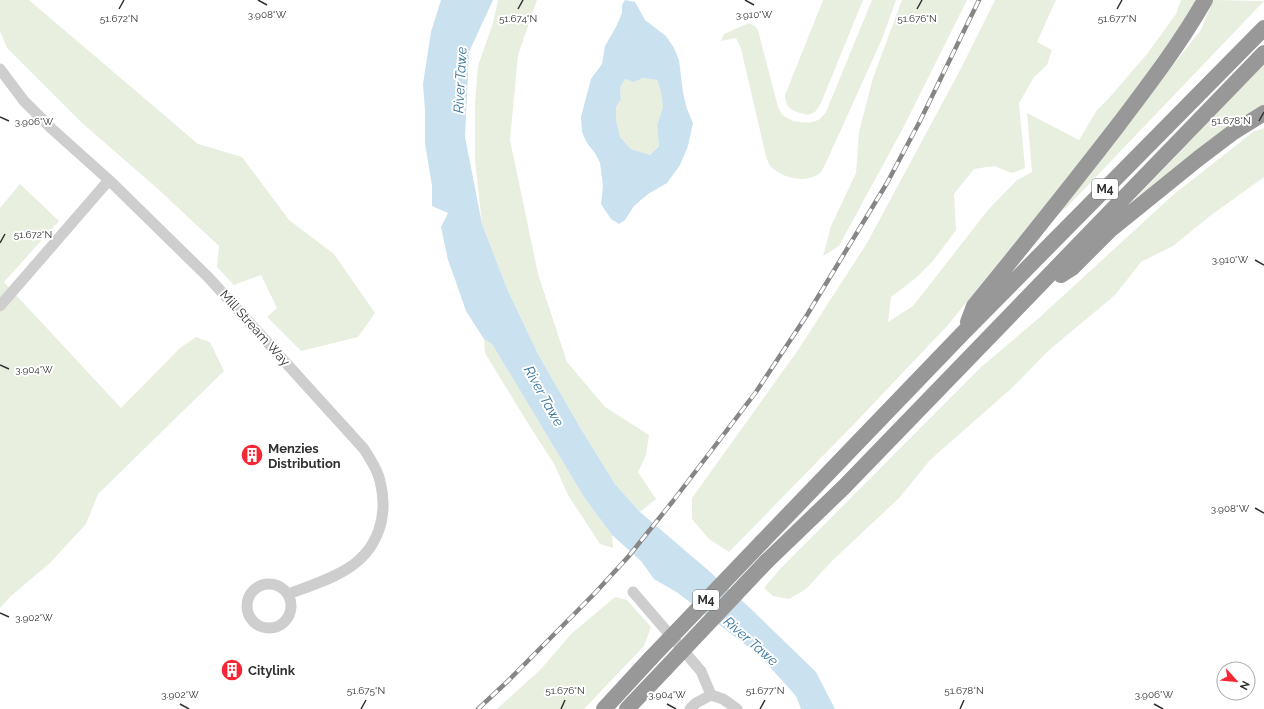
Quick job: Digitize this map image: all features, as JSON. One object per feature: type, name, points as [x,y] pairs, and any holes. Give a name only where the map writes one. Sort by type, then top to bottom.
[{"type":"highway","name":"M4","points":[[963,333],[974,306],[1122,119],[1188,30],[1205,0]]},
{"type":"highway","name":"M4","points":[[604,709],[651,658],[963,333],[1264,28]]},
{"type":"highway","name":"M4","points":[[627,709],[766,562],[844,487],[1261,56]]},
{"type":"highway","name":"M4","points":[[1033,292],[1072,268],[1110,230],[1161,188],[1232,133],[1264,113]]},
{"type":"street","name":"Mill Stream Way","points":[[0,70],[30,107],[52,129],[109,180],[210,278],[364,449],[380,481],[384,513],[379,530],[373,542],[364,556],[348,568],[319,583],[288,594]]},
{"type":"street","points":[[0,306],[109,180]]},
{"type":"street","points":[[271,584],[278,586],[288,594],[291,602],[291,612],[285,622],[277,627],[264,628],[255,623],[250,617],[247,609],[248,602],[251,594],[256,588],[271,584]]},
{"type":"street","points":[[633,592],[701,671],[711,695]]},
{"type":"street","points":[[690,709],[696,703],[711,695],[723,699],[737,709]]},
{"type":"green space","points":[[0,0],[29,0],[198,144],[242,157],[289,220],[334,254],[375,313],[358,337],[301,351],[267,317],[277,308],[261,275],[234,285],[217,267],[219,246],[159,190],[81,122],[7,48],[0,31]]},
{"type":"green space","points":[[498,0],[537,0],[518,55],[510,140],[538,274],[567,362],[605,407],[649,435],[646,455],[638,472],[656,499],[640,512],[615,484],[581,429],[538,354],[508,291],[482,224],[475,160],[475,102],[478,66],[493,23]]},
{"type":"green space","points":[[823,0],[863,0],[821,103],[815,112],[808,115],[792,110],[785,100],[785,95]]},
{"type":"green space","points":[[872,0],[896,0],[882,39],[824,167],[818,175],[804,179],[792,178],[781,174],[771,167],[767,158],[741,49],[736,38],[721,41],[724,34],[749,23],[755,26],[758,30],[778,107],[781,113],[791,120],[801,122],[816,121],[826,112]]},
{"type":"green space","points":[[902,0],[967,0],[902,130],[839,246],[823,256],[831,226],[856,173],[859,132],[873,78]]},
{"type":"green space","points":[[995,0],[1056,0],[1037,42],[1052,50],[1047,65],[1034,77],[1019,103],[1025,168],[1012,173],[994,166],[974,169],[954,194],[956,230],[933,261],[916,278],[891,297],[888,322],[913,306],[988,210],[1017,180],[1032,172],[1027,113],[1079,140],[1097,110],[1147,54],[1176,14],[1181,0],[1199,0],[1120,113],[948,325],[729,552],[709,539],[692,519],[692,498],[798,350],[867,243],[958,74]]},
{"type":"green space","points":[[1213,0],[1264,1],[1069,205],[1041,230],[1201,30]]},
{"type":"green space","points":[[1264,64],[1264,108],[1137,200],[1135,199]]},
{"type":"green space","points":[[643,78],[657,80],[663,107],[657,125],[659,146],[650,155],[631,149],[620,137],[616,120],[616,107],[621,99],[620,88],[625,79],[634,82]]},
{"type":"green space","points":[[1264,128],[1264,177],[1210,216],[1173,246],[1141,262],[1115,295],[1048,351],[1013,387],[930,460],[900,497],[832,561],[806,589],[789,599],[773,596],[764,588],[779,570],[980,368],[1040,317],[1173,195],[1253,132]]},
{"type":"green space","points":[[20,184],[59,221],[4,282],[121,408],[180,348],[196,337],[210,342],[224,371],[98,494],[86,524],[50,563],[11,596],[0,608],[0,208]]},
{"type":"green space","points":[[484,339],[492,344],[584,497],[612,535],[613,548],[600,544],[568,495],[554,464],[485,353]]},
{"type":"green space","points":[[615,597],[627,600],[651,627],[644,646],[584,709],[497,709],[541,669],[571,634]]},
{"type":"water","name":"River Tawe","points":[[441,0],[493,0],[469,52],[465,137],[482,224],[508,291],[538,354],[581,429],[615,484],[640,512],[750,608],[816,672],[835,709],[801,709],[796,696],[760,656],[678,593],[654,579],[641,561],[612,535],[584,497],[492,344],[484,339],[466,311],[448,260],[441,227],[448,213],[432,206],[432,186],[425,143],[423,84],[431,32]]},
{"type":"water","points":[[625,0],[635,2],[645,20],[666,36],[674,48],[679,60],[683,93],[687,109],[693,123],[688,146],[680,165],[667,183],[648,194],[634,206],[625,220],[619,224],[611,219],[601,204],[603,186],[600,163],[582,132],[581,117],[591,79],[602,64],[605,46],[622,13],[622,5]],"holes":[[[643,78],[657,80],[663,107],[657,125],[659,146],[650,155],[631,149],[620,137],[616,120],[616,107],[621,99],[620,88],[625,79],[634,82]]]},
{"type":"railway","points":[[478,709],[508,681],[595,593],[628,557],[673,501],[756,392],[807,315],[887,183],[920,121],[979,0]]},
{"type":"place","name":"Menzies Distribution","points":[[252,455]]},
{"type":"place","name":"Citylink","points":[[232,670]]}]
